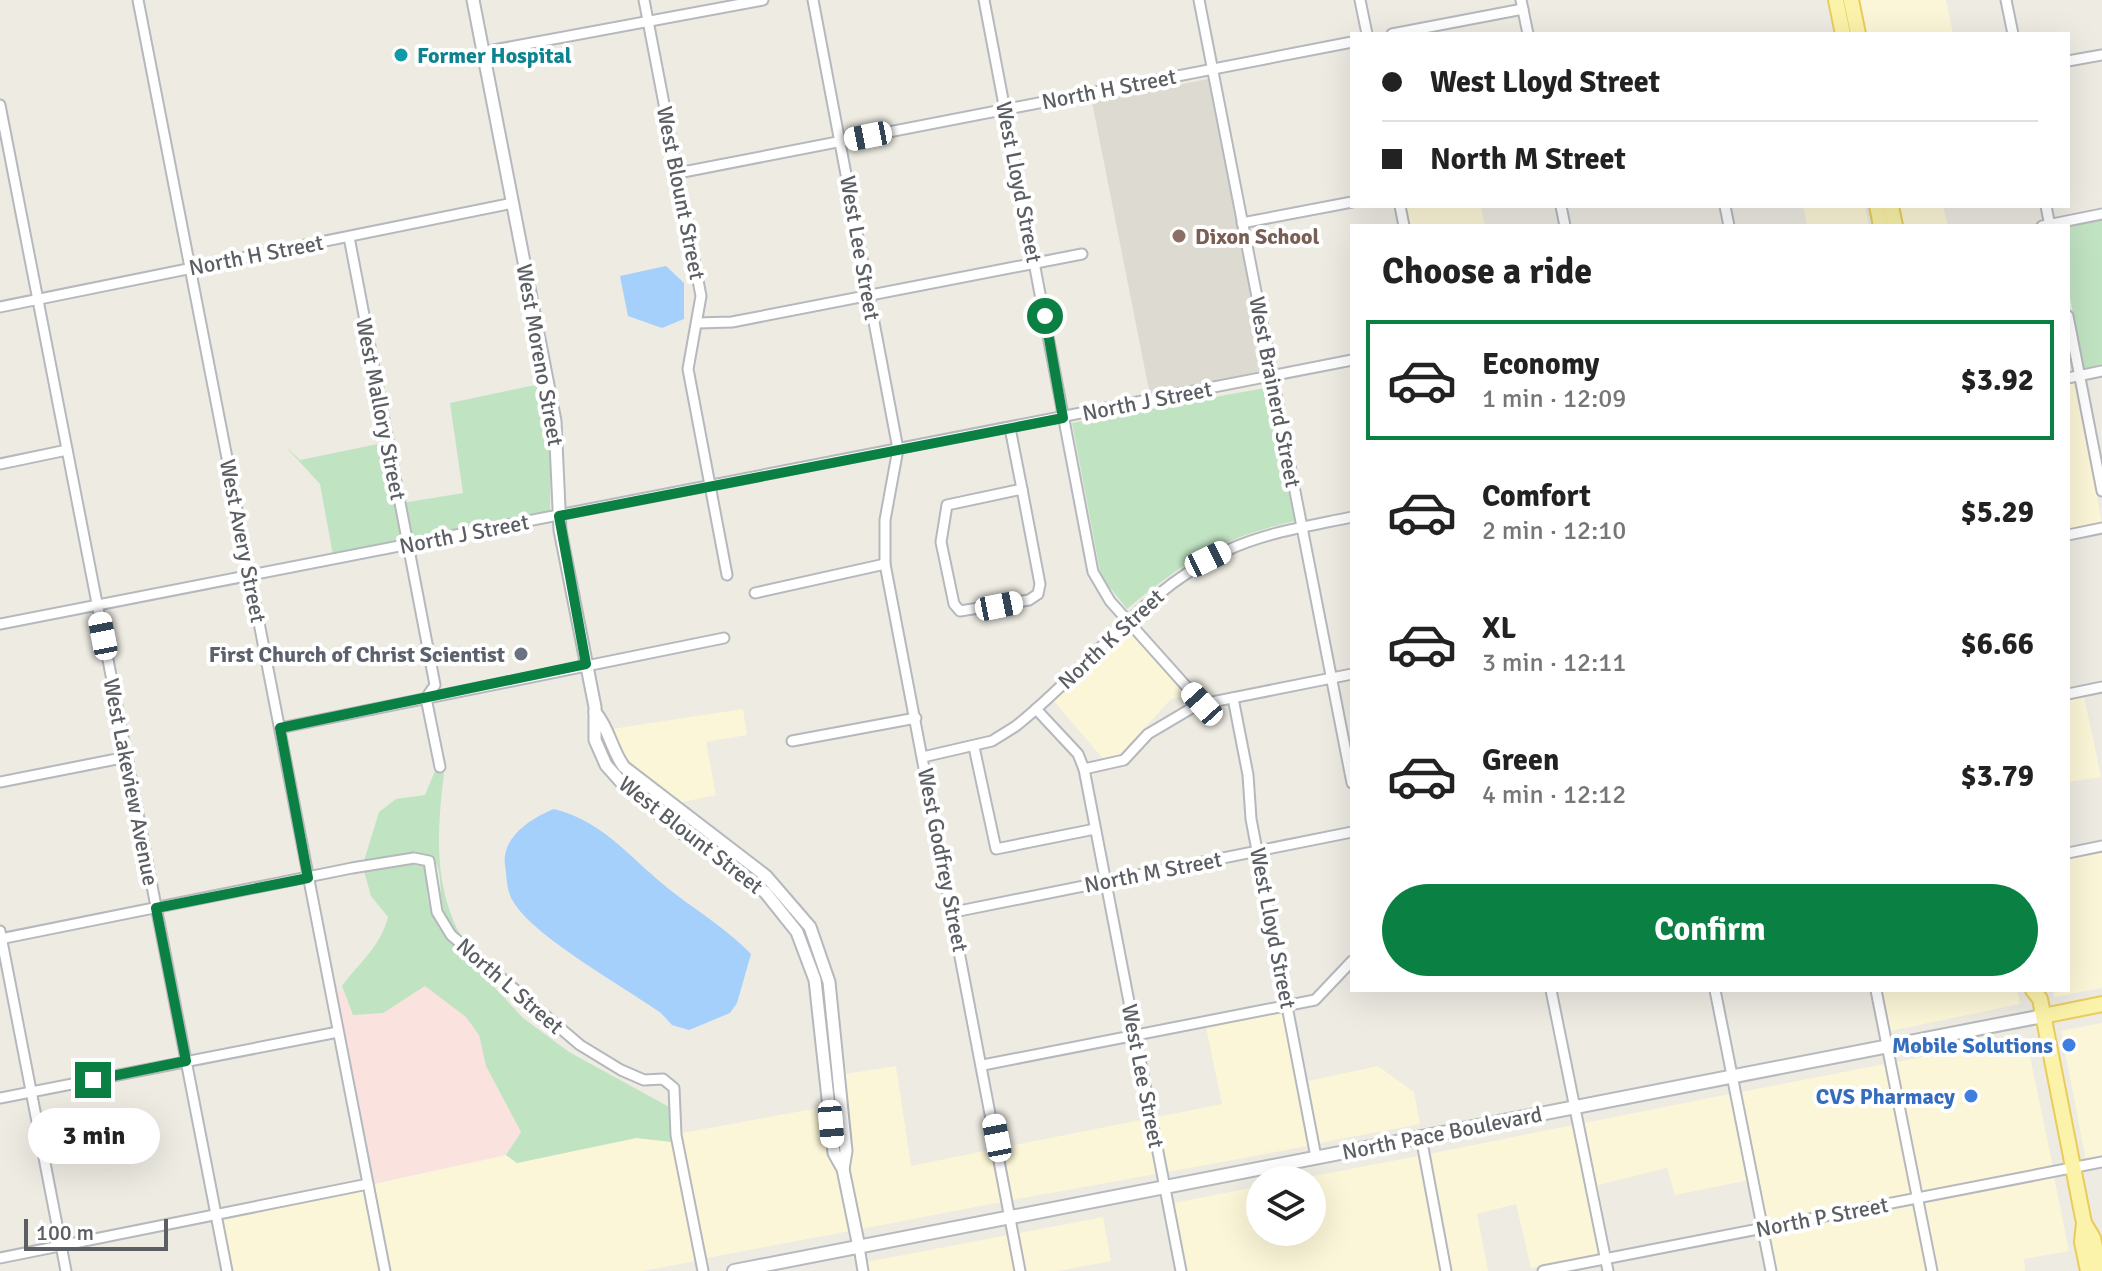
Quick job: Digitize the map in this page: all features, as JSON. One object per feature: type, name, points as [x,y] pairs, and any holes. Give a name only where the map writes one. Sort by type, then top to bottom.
[{"type":"main road","points":[[1836,0],[1843,32]]},
{"type":"main road","points":[[1851,0],[1858,32]]},
{"type":"main road","points":[[2040,993],[2084,1223],[2088,1271]]},
{"type":"main road","name":"North Pace Boulevard","points":[[734,1271],[2102,1004]]},
{"type":"main road","points":[[2084,1223],[2093,1238],[2100,1271]]},
{"type":"street","name":"West Avery Street","points":[[138,0],[385,1271]]},
{"type":"street","name":"West Moreno Street","points":[[473,0],[555,421],[559,516],[595,712]]},
{"type":"street","name":"West Blount Street","points":[[644,0],[701,296],[688,369],[727,575]]},
{"type":"street","points":[[483,52],[763,0]]},
{"type":"street","name":"West Lee Street","points":[[813,0],[898,449]]},
{"type":"street","name":"West Lloyd Street","points":[[984,0],[1093,572],[1104,593],[1202,704]]},
{"type":"street","name":"West Brainerd Street","points":[[1199,0],[1350,772]]},
{"type":"street","points":[[1360,0],[1367,32]]},
{"type":"street","points":[[2006,0],[2013,32]]},
{"type":"street","points":[[1401,32],[1522,4],[1528,32]]},
{"type":"street","name":"North H Street","points":[[678,173],[1350,42]]},
{"type":"street","points":[[2070,61],[2102,55]]},
{"type":"street","name":"West Lakeview Avenue","points":[[0,105],[4,148],[38,299],[227,1271]]},
{"type":"street","points":[[1242,223],[1350,202]]},
{"type":"street","name":"North H Street","points":[[0,307],[513,203]]},
{"type":"street","points":[[2057,224],[2102,214]]},
{"type":"street","name":"West Mallory Street","points":[[349,237],[435,685],[426,698],[440,767]]},
{"type":"street","points":[[697,323],[732,322],[1082,254]]},
{"type":"street","points":[[2070,326],[2102,491]]},
{"type":"street","name":"North J Street","points":[[0,624],[1350,360]]},
{"type":"street","points":[[2070,378],[2102,371]]},
{"type":"street","points":[[1010,428],[1022,489],[1040,584],[1038,594],[1029,600],[960,611],[954,604],[941,542],[947,505],[1022,489]]},
{"type":"street","name":"West Godfrey Street","points":[[898,449],[885,520],[885,564],[954,912],[1020,1271]]},
{"type":"street","points":[[0,464],[67,450]]},
{"type":"street","name":"North K Street","points":[[923,757],[992,741],[1036,709],[1170,584],[1208,559],[1252,540],[1350,517]]},
{"type":"street","points":[[2070,535],[2102,528]]},
{"type":"street","points":[[755,593],[885,564]]},
{"type":"street","points":[[280,728],[724,638]]},
{"type":"street","points":[[1036,709],[1078,754],[1084,769],[1124,760],[1148,734],[1163,728],[1186,709],[1350,674]]},
{"type":"street","points":[[2070,694],[2102,687]]},
{"type":"street","name":"West Lloyd Street","points":[[1233,698],[1316,1157]]},
{"type":"street","name":"West Blount Street","points":[[595,712],[606,726],[613,753],[636,779],[706,828],[774,883],[797,907],[816,939],[829,982],[835,1026],[846,1151],[843,1169]]},
{"type":"street","name":"West Blount Street","points":[[595,712],[595,740],[613,775],[681,832],[765,892],[789,920],[811,963],[822,1027],[834,1153],[843,1169],[863,1271]]},
{"type":"street","points":[[792,741],[916,718]]},
{"type":"street","points":[[974,747],[996,849],[1095,829]]},
{"type":"street","points":[[0,782],[127,757]]},
{"type":"street","name":"West Lee Street","points":[[1084,769],[1181,1271]]},
{"type":"street","name":"North M Street","points":[[954,912],[1350,832]]},
{"type":"street","points":[[2070,853],[2102,846]]},
{"type":"street","name":"North L Street","points":[[1,936],[414,858],[429,861],[437,912],[451,935],[580,1045],[644,1080],[663,1079],[677,1095],[676,1135],[703,1271]]},
{"type":"street","points":[[765,892],[774,883]]},
{"type":"street","points":[[1,936],[66,1271]]},
{"type":"street","points":[[983,1065],[1322,996],[1350,963]]},
{"type":"street","points":[[1551,992],[1608,1271]]},
{"type":"street","points":[[1715,992],[1771,1271]]},
{"type":"street","points":[[1876,992],[1932,1271]]},
{"type":"street","points":[[822,1027],[835,1026]]},
{"type":"street","points":[[0,1098],[338,1032]]},
{"type":"street","points":[[1421,1137],[1446,1271]]},
{"type":"street","name":"North P Street","points":[[1543,1271],[2102,1162]]},
{"type":"street","points":[[0,1258],[368,1184]]},
{"type":"shaded area","points":[[1860,0],[1946,0],[1953,32],[1867,32]]},
{"type":"shaded area","name":"Dixon School","points":[[1208,79],[1265,370],[1150,395],[1092,102]]},
{"type":"shaded area","points":[[1406,208],[1481,208],[1485,224],[1410,224]]},
{"type":"shaded area","points":[[1803,208],[1865,208],[1869,224],[1807,224]]},
{"type":"shaded area","points":[[1900,208],[1944,208],[1948,224],[1904,224]]},
{"type":"shaded area","points":[[2075,382],[2102,523],[2070,530],[2070,383]]},
{"type":"shaded area","points":[[1128,629],[1188,696],[1171,699],[1118,757],[1104,760],[1053,700]]},
{"type":"shaded area","points":[[2084,696],[2101,777],[2070,782],[2070,699]]},
{"type":"shaded area","points":[[743,709],[747,735],[706,742],[716,795],[678,803],[629,764],[618,750],[612,729]]},
{"type":"shaded area","points":[[2102,851],[2102,988],[2054,997],[2053,992],[2070,992],[2070,858]]},
{"type":"shaded area","points":[[425,985],[466,1017],[479,1035],[486,1066],[521,1132],[506,1155],[373,1184],[336,992],[344,991],[353,1015],[383,1013]]},
{"type":"shaded area","points":[[1882,992],[2017,992],[2020,1004],[1890,1031]]},
{"type":"shaded area","points":[[1283,1011],[1308,1146],[1167,1172],[1157,1117],[1222,1104],[1206,1027]]},
{"type":"shaded area","points":[[2102,1023],[2102,1157],[2086,1161],[2061,1031]]},
{"type":"shaded area","points":[[2026,1038],[2053,1167],[1922,1192],[1896,1062]]},
{"type":"shaded area","points":[[1885,1064],[1911,1194],[1768,1223],[1741,1092]]},
{"type":"shaded area","points":[[896,1066],[911,1166],[994,1149],[1001,1202],[861,1229],[849,1168],[852,1150],[845,1074]]},
{"type":"shaded area","points":[[1378,1066],[1414,1092],[1420,1124],[1319,1143],[1308,1081]]},
{"type":"shaded area","points":[[1729,1094],[1749,1180],[1675,1195],[1667,1168],[1598,1185],[1607,1238],[1584,1123]]},
{"type":"shaded area","points":[[824,1107],[828,1154],[838,1174],[850,1231],[707,1258],[682,1133]]},
{"type":"shaded area","points":[[1146,1119],[1156,1174],[1012,1200],[1004,1147]]},
{"type":"shaded area","points":[[1573,1125],[1599,1255],[1531,1268],[1516,1204],[1477,1214],[1488,1271],[1452,1271],[1429,1154]]},
{"type":"shaded area","points":[[637,1138],[672,1142],[696,1261],[643,1271],[391,1271],[373,1184],[506,1155],[517,1163]]},
{"type":"shaded area","points":[[1418,1156],[1440,1271],[1186,1271],[1174,1203],[1246,1189],[1246,1246],[1326,1246],[1326,1174]]},
{"type":"shaded area","points":[[2054,1177],[2069,1251],[2024,1259],[2025,1271],[1937,1271],[1924,1202]]},
{"type":"shaded area","points":[[363,1190],[379,1271],[233,1271],[222,1219]]},
{"type":"shaded area","points":[[1913,1204],[1926,1271],[1777,1271],[1769,1232]]},
{"type":"shaded area","points":[[1103,1217],[1111,1261],[1058,1271],[1026,1271],[1019,1233]]},
{"type":"shaded area","points":[[1008,1235],[1015,1271],[869,1271],[867,1262]]},
{"type":"green space","points":[[2102,219],[2102,366],[2084,370],[2070,297],[2070,226]]},
{"type":"green space","points":[[540,384],[551,431],[550,510],[544,515],[333,555],[320,484],[285,446],[300,460],[378,444],[390,505],[463,493],[450,403]]},
{"type":"green space","points":[[1265,388],[1295,521],[1245,535],[1205,553],[1167,577],[1127,609],[1101,576],[1072,423]]},
{"type":"green space","points":[[435,771],[444,773],[439,837],[442,878],[446,898],[462,938],[446,916],[440,876],[433,857],[420,853],[364,861],[379,812],[396,799],[425,795]]},
{"type":"green space","points":[[422,862],[426,867],[428,900],[438,927],[523,1018],[569,1052],[671,1108],[672,1142],[636,1138],[517,1163],[506,1155],[521,1132],[486,1066],[479,1035],[466,1017],[425,986],[383,1013],[353,1015],[342,986],[375,946],[388,917],[371,896],[364,871]]},
{"type":"water","points":[[666,266],[684,283],[684,319],[662,328],[628,316],[620,276]]},
{"type":"water","points":[[554,809],[589,823],[604,833],[751,954],[737,1003],[730,1013],[689,1030],[672,1025],[661,1013],[559,945],[523,915],[509,892],[505,855],[519,830]]},
{"type":"place","name":"Former Hospital","points":[[401,55]]},
{"type":"place","name":"Dixon School","points":[[1179,236]]},
{"type":"place","name":"First Church of Christ Scientist","points":[[521,654]]},
{"type":"place","name":"Mobile Solutions","points":[[2069,1045]]},
{"type":"place","name":"CVS Pharmacy","points":[[1971,1096]]},
{"type":"route","points":[[93,1080],[186,1061],[156,908],[308,878],[280,728],[586,664],[559,516],[1063,418],[1045,316]]}]
